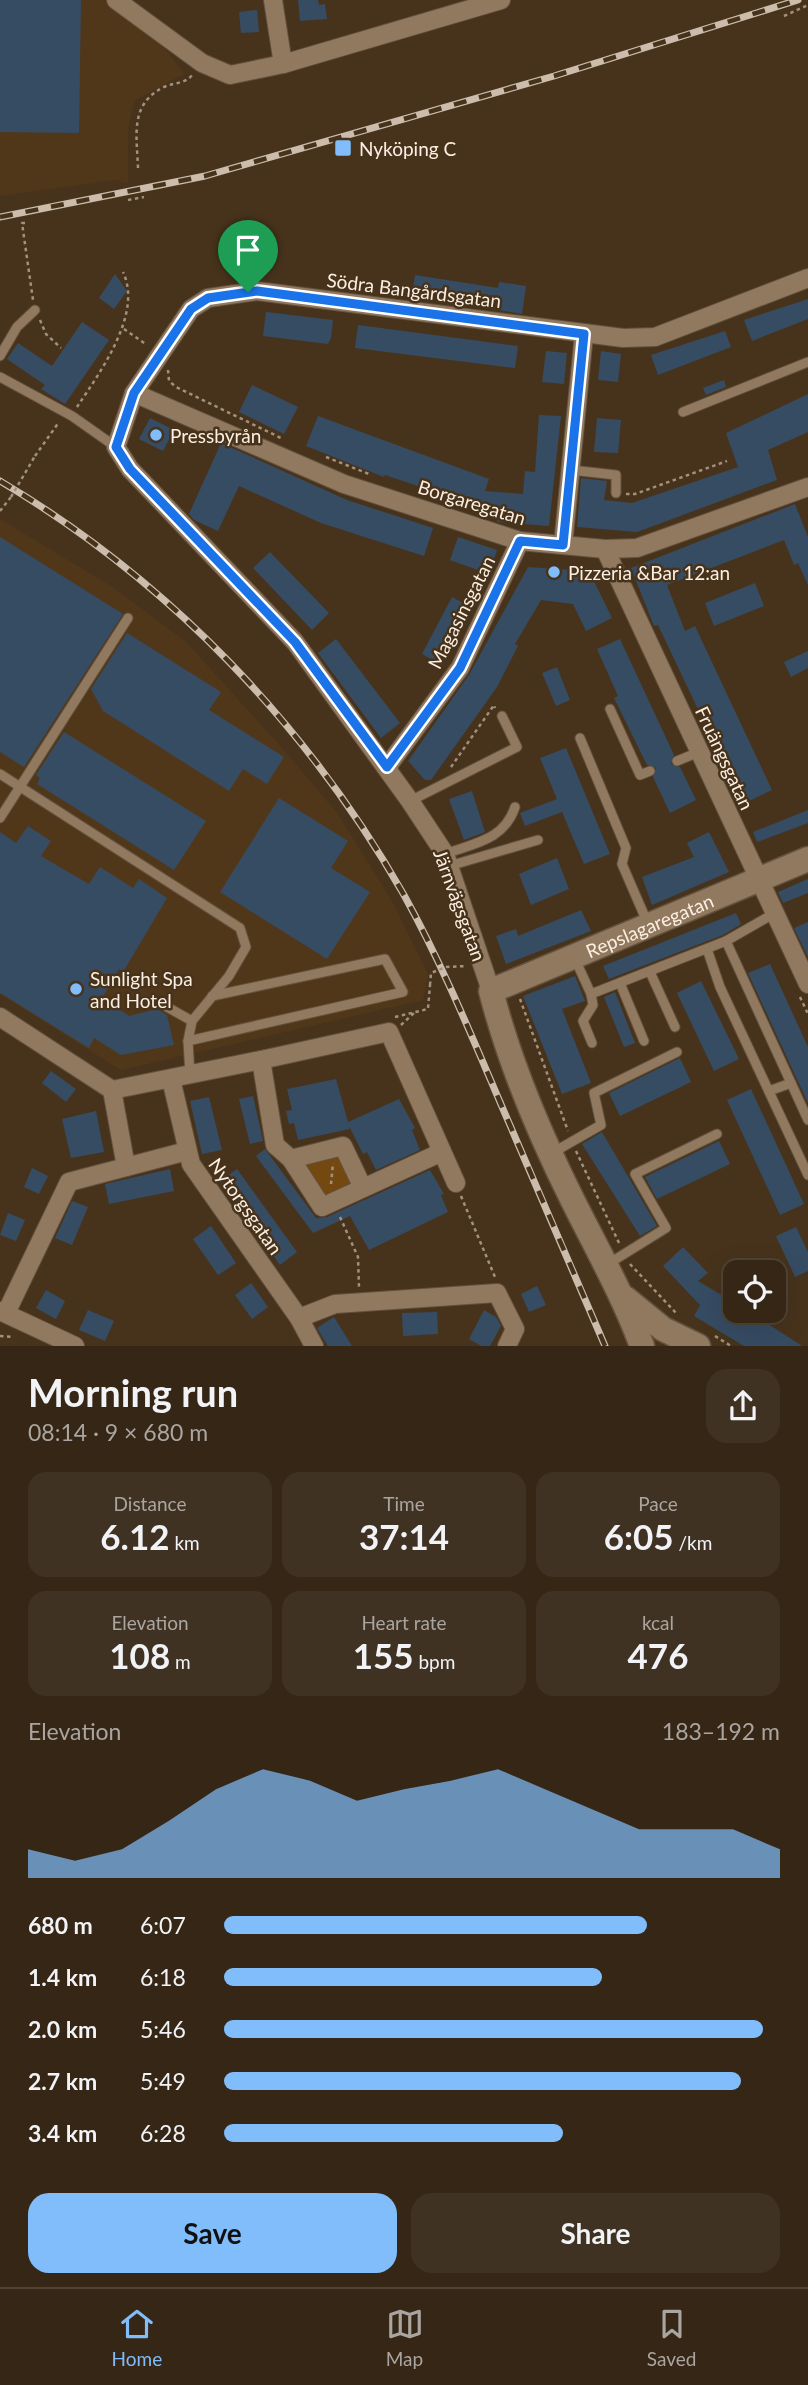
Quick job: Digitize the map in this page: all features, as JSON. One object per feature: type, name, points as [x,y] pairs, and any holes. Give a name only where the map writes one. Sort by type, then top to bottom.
[{"type":"main road","name":"Repslagaregatan","points":[[502,986],[808,859]]},
{"type":"main road","name":"Järnvägsgatan","points":[[502,986],[503,1037],[550,1154],[615,1259],[622,1296],[643,1342]]},
{"type":"main road","name":"Järnvägsgatan","points":[[622,1296],[663,1329],[704,1339]]},
{"type":"street","points":[[116,0],[202,63],[230,75],[283,64],[501,0]]},
{"type":"street","points":[[273,0],[283,64]]},
{"type":"street","name":"Södra Bangårdsgatan","points":[[116,447],[134,393],[191,309],[208,298],[248,292],[584,334],[655,337],[808,278]]},
{"type":"street","points":[[563,545],[584,334]]},
{"type":"street","name":"Borgaregatan","points":[[134,393],[344,484],[520,541],[605,550],[637,548],[808,487]]},
{"type":"street","name":"Järnvägsgatan","points":[[116,447],[130,469],[295,642],[387,767],[447,860],[502,986]]},
{"type":"street","name":"Magasinsgatan","points":[[387,767],[460,668],[520,541]]},
{"type":"street","name":"Fruängsgatan","points":[[605,550],[808,985]]},
{"type":"street","points":[[0,1017],[112,1090],[389,1032],[456,1183]]},
{"type":"street","points":[[261,1060],[275,1144],[291,1159],[322,1207],[362,1186],[442,1152]]},
{"type":"street","name":"Nytorgsgatan","points":[[171,1079],[191,1164],[299,1318],[314,1346]]},
{"type":"street","points":[[112,1090],[126,1167]]},
{"type":"street","points":[[291,1159],[343,1146],[362,1186]]},
{"type":"street","points":[[75,1346],[3,1312],[69,1182],[187,1151]]},
{"type":"street","points":[[299,1318],[335,1304],[497,1293],[515,1329],[506,1346]]},
{"type":"lane","points":[[0,356],[17,327],[35,310]]},
{"type":"lane","points":[[683,412],[808,362]]},
{"type":"lane","points":[[0,377],[72,416],[116,447]]},
{"type":"lane","points":[[571,470],[616,475],[616,493]]},
{"type":"lane","points":[[0,818],[128,618]]},
{"type":"lane","points":[[610,709],[640,775],[650,771]]},
{"type":"lane","points":[[410,801],[517,747],[502,716]]},
{"type":"lane","points":[[580,738],[626,848],[622,864],[648,926]]},
{"type":"lane","points":[[677,761],[699,752]]},
{"type":"lane","points":[[0,775],[240,928],[246,947],[229,975],[192,1021],[188,1041],[190,1075]]},
{"type":"lane","points":[[447,860],[502,831],[509,824],[515,807]]},
{"type":"lane","points":[[447,860],[538,840]]},
{"type":"lane","points":[[591,994],[726,942],[775,913]]},
{"type":"lane","points":[[726,942],[808,1120]]},
{"type":"lane","points":[[707,949],[720,987],[808,1175]]},
{"type":"lane","points":[[574,957],[591,994],[593,1005],[583,1021],[592,1043]]},
{"type":"lane","points":[[188,1041],[403,992],[385,959],[210,996]]},
{"type":"lane","points":[[650,972],[675,1027]]},
{"type":"lane","points":[[620,983],[644,1041]]},
{"type":"lane","points":[[160,1003],[192,1021]]},
{"type":"lane","points":[[550,1154],[601,1125],[594,1093],[677,1052]]},
{"type":"lane","points":[[769,1091],[791,1083]]},
{"type":"lane","points":[[615,1259],[666,1228],[635,1174],[717,1134]]},
{"type":"path","points":[[784,16],[808,5]]},
{"type":"path","points":[[138,168],[137,114],[145,102],[163,88],[188,80],[202,63]]},
{"type":"path","points":[[128,200],[144,197]]},
{"type":"path","points":[[24,223],[35,310],[46,334],[61,348]]},
{"type":"path","points":[[0,511],[59,422],[72,416],[124,329],[130,295],[122,272]]},
{"type":"path","points":[[124,329],[171,361],[169,381],[176,387],[282,438]]},
{"type":"path","points":[[317,453],[377,477]]},
{"type":"path","points":[[616,493],[635,494],[727,461]]},
{"type":"path","points":[[442,785],[494,705]]},
{"type":"path","points":[[428,1009],[431,973],[446,967],[469,966]]},
{"type":"path","points":[[502,986],[572,1142],[615,1259],[677,1314]]},
{"type":"path","points":[[343,1146],[334,1154],[330,1195],[360,1268],[355,1303]]},
{"type":"path","points":[[332,1171],[362,1186]]},
{"type":"path","points":[[456,1183],[497,1282],[497,1293]]},
{"type":"path","points":[[704,1339],[732,1346]]},
{"type":"shaded area","points":[[0,0],[108,0],[158,40],[184,74],[135,100],[128,127],[128,183],[114,180],[0,196]]},
{"type":"shaded area","points":[[0,519],[114,588],[186,642],[282,748],[337,813],[392,901],[428,975],[423,1000],[121,1070],[0,994]]},
{"type":"shaded area","points":[[339,1151],[356,1183],[326,1199],[301,1160]]},
{"type":"building","points":[[0,0],[81,0],[79,133],[0,132]]},
{"type":"building","points":[[298,0],[318,0],[319,5],[325,4],[327,19],[300,21]]},
{"type":"building","points":[[257,10],[259,32],[241,33],[239,12]]},
{"type":"building","points":[[115,274],[127,291],[114,309],[99,298]]},
{"type":"building","points":[[415,275],[498,288],[499,282],[526,286],[522,314],[412,295]]},
{"type":"building","points":[[808,299],[808,319],[752,341],[744,320]]},
{"type":"building","points":[[266,312],[333,320],[331,338],[328,344],[263,336]]},
{"type":"building","points":[[82,322],[109,340],[65,404],[41,389],[45,385],[7,359],[18,343],[52,366]]},
{"type":"building","points":[[358,325],[518,346],[515,368],[355,348]]},
{"type":"building","points":[[725,331],[731,347],[658,375],[651,355]]},
{"type":"building","points":[[546,351],[567,353],[564,384],[542,382]]},
{"type":"building","points":[[601,351],[621,354],[618,382],[598,380]]},
{"type":"building","points":[[724,380],[726,387],[706,395],[703,388]]},
{"type":"building","points":[[252,385],[298,407],[284,434],[239,412]]},
{"type":"building","points":[[808,394],[808,432],[768,450],[777,480],[637,532],[577,527],[581,478],[607,481],[604,500],[632,503],[738,467],[726,433]]},
{"type":"building","points":[[539,415],[561,416],[549,526],[497,522],[498,513],[385,475],[384,477],[306,446],[318,416],[489,479],[485,491],[523,494],[525,471],[535,472]]},
{"type":"building","name":"Pressbyrån","points":[[150,418],[174,430],[163,451],[139,439]]},
{"type":"building","points":[[597,418],[621,420],[618,453],[594,452]]},
{"type":"building","points":[[221,443],[347,500],[433,528],[424,556],[321,523],[239,486],[218,531],[194,520],[189,514]]},
{"type":"building","points":[[795,504],[808,537],[808,585],[798,563],[794,565],[784,540],[667,585],[685,631],[695,626],[772,790],[743,804],[658,625],[654,626],[631,568]]},
{"type":"building","points":[[0,537],[123,614],[24,767],[0,752]]},
{"type":"building","points":[[458,537],[497,550],[489,574],[450,560]]},
{"type":"building","points":[[270,552],[329,613],[312,630],[253,568]]},
{"type":"building","points":[[528,567],[589,571],[612,618],[586,631],[573,604],[541,600],[515,644],[518,646],[497,687],[431,780],[425,780],[408,761],[469,675]]},
{"type":"building","points":[[755,583],[764,606],[714,626],[705,603]]},
{"type":"building","points":[[452,597],[472,608],[442,665],[422,654]]},
{"type":"building","points":[[127,633],[221,692],[209,710],[284,757],[267,784],[243,769],[229,791],[103,711],[91,689]]},
{"type":"building","points":[[336,639],[400,723],[381,738],[318,653]]},
{"type":"building","points":[[620,639],[674,755],[671,764],[680,767],[696,800],[670,813],[653,777],[656,768],[647,765],[614,698],[618,696],[597,649]]},
{"type":"building","points":[[808,651],[808,668],[791,677],[784,662]]},
{"type":"building","points":[[557,667],[570,700],[556,706],[542,673]]},
{"type":"building","points":[[64,732],[206,821],[174,870],[37,784],[40,778],[36,775]]},
{"type":"building","points":[[566,748],[610,854],[584,864],[562,812],[525,826],[520,813],[557,799],[540,758]]},
{"type":"building","points":[[472,791],[485,832],[464,840],[449,799]]},
{"type":"building","points":[[279,798],[348,841],[331,868],[370,892],[327,959],[220,892]]},
{"type":"building","points":[[808,810],[808,823],[757,842],[753,832]]},
{"type":"building","points":[[28,826],[51,841],[41,856],[89,884],[100,867],[133,888],[139,879],[167,898],[123,972],[119,969],[102,998],[129,1016],[157,1009],[167,1015],[174,1045],[121,1055],[94,1038],[89,1048],[0,993],[0,832],[16,843]]},
{"type":"building","points":[[709,832],[729,872],[652,905],[642,877],[694,857],[687,843]]},
{"type":"building","points":[[557,858],[569,889],[531,905],[519,874]]},
{"type":"building","points":[[808,879],[808,893],[783,903],[778,892]]},
{"type":"building","points":[[581,910],[591,931],[506,964],[496,936],[516,929],[518,936]]},
{"type":"building","points":[[736,913],[741,924],[723,935],[609,979],[603,966]]},
{"type":"building","points":[[808,922],[808,957],[794,928]]},
{"type":"building","points":[[770,964],[808,1047],[808,1103],[748,973]]},
{"type":"building","points":[[575,976],[585,1001],[562,1009],[591,1083],[562,1094],[523,996]]},
{"type":"building","points":[[701,981],[739,1059],[714,1071],[677,993]]},
{"type":"building","points":[[615,992],[635,1043],[624,1047],[604,997]]},
{"type":"building","points":[[680,1058],[691,1082],[620,1116],[609,1093]]},
{"type":"building","points":[[51,1071],[76,1089],[66,1102],[42,1083]]},
{"type":"building","points":[[336,1079],[348,1122],[399,1099],[415,1128],[412,1130],[420,1150],[376,1170],[367,1152],[363,1154],[349,1126],[350,1129],[298,1140],[294,1123],[289,1124],[286,1111],[292,1110],[287,1089]]},
{"type":"building","points":[[751,1089],[804,1204],[780,1215],[727,1100]]},
{"type":"building","points":[[253,1096],[263,1141],[250,1144],[239,1099]]},
{"type":"building","points":[[209,1097],[222,1150],[202,1154],[190,1101]]},
{"type":"building","points":[[96,1111],[104,1152],[71,1158],[62,1119]]},
{"type":"building","points":[[602,1132],[657,1226],[640,1236],[582,1144]]},
{"type":"building","points":[[719,1141],[730,1164],[657,1199],[645,1177]]},
{"type":"building","points":[[265,1149],[316,1218],[327,1217],[430,1170],[444,1194],[441,1195],[448,1212],[369,1250],[350,1216],[313,1233],[256,1156]]},
{"type":"building","points":[[32,1168],[48,1176],[39,1194],[24,1187]]},
{"type":"building","points":[[170,1169],[174,1191],[109,1204],[105,1184]]},
{"type":"building","points":[[237,1169],[297,1252],[280,1265],[220,1181]]},
{"type":"building","points":[[72,1201],[88,1207],[72,1245],[55,1238]]},
{"type":"building","points":[[8,1213],[25,1220],[16,1241],[0,1235]]},
{"type":"building","points":[[211,1226],[236,1263],[218,1275],[193,1239]]},
{"type":"building","points":[[796,1227],[808,1252],[808,1271],[795,1277],[776,1236]]},
{"type":"building","points":[[683,1247],[708,1273],[698,1281],[723,1296],[723,1323],[767,1323],[802,1346],[744,1346],[694,1316],[700,1305],[663,1266]]},
{"type":"building","points":[[251,1283],[268,1307],[252,1319],[235,1295]]},
{"type":"building","points":[[537,1286],[546,1305],[529,1312],[521,1294]]},
{"type":"building","points":[[46,1290],[65,1301],[56,1319],[36,1308]]},
{"type":"building","points":[[88,1310],[114,1321],[105,1341],[79,1330]]},
{"type":"building","points":[[484,1310],[496,1317],[501,1326],[490,1346],[481,1346],[469,1339]]},
{"type":"building","points":[[437,1312],[438,1334],[403,1336],[402,1313]]},
{"type":"building","points":[[334,1317],[352,1346],[328,1346],[317,1328]]},
{"type":"railway","points":[[0,217],[205,176],[554,76],[798,0]]},
{"type":"railway","points":[[0,481],[121,564],[177,611],[229,662],[278,716],[324,773],[366,833],[418,920],[443,971],[605,1346]]},
{"type":"place","name":"Nyköping C","points":[[343,148]]},
{"type":"place","name":"Pressbyrån","points":[[156,435]]},
{"type":"place","name":"Pizzeria &Bar 12:an","points":[[554,572]]},
{"type":"place","name":"Sunlight Spa and Hotel","points":[[76,989]]},
{"type":"route","points":[[257,291],[584,334],[563,545],[520,541],[460,668],[387,767],[295,642],[130,469],[116,447],[134,393],[191,309],[208,298],[248,292],[257,291]]}]
